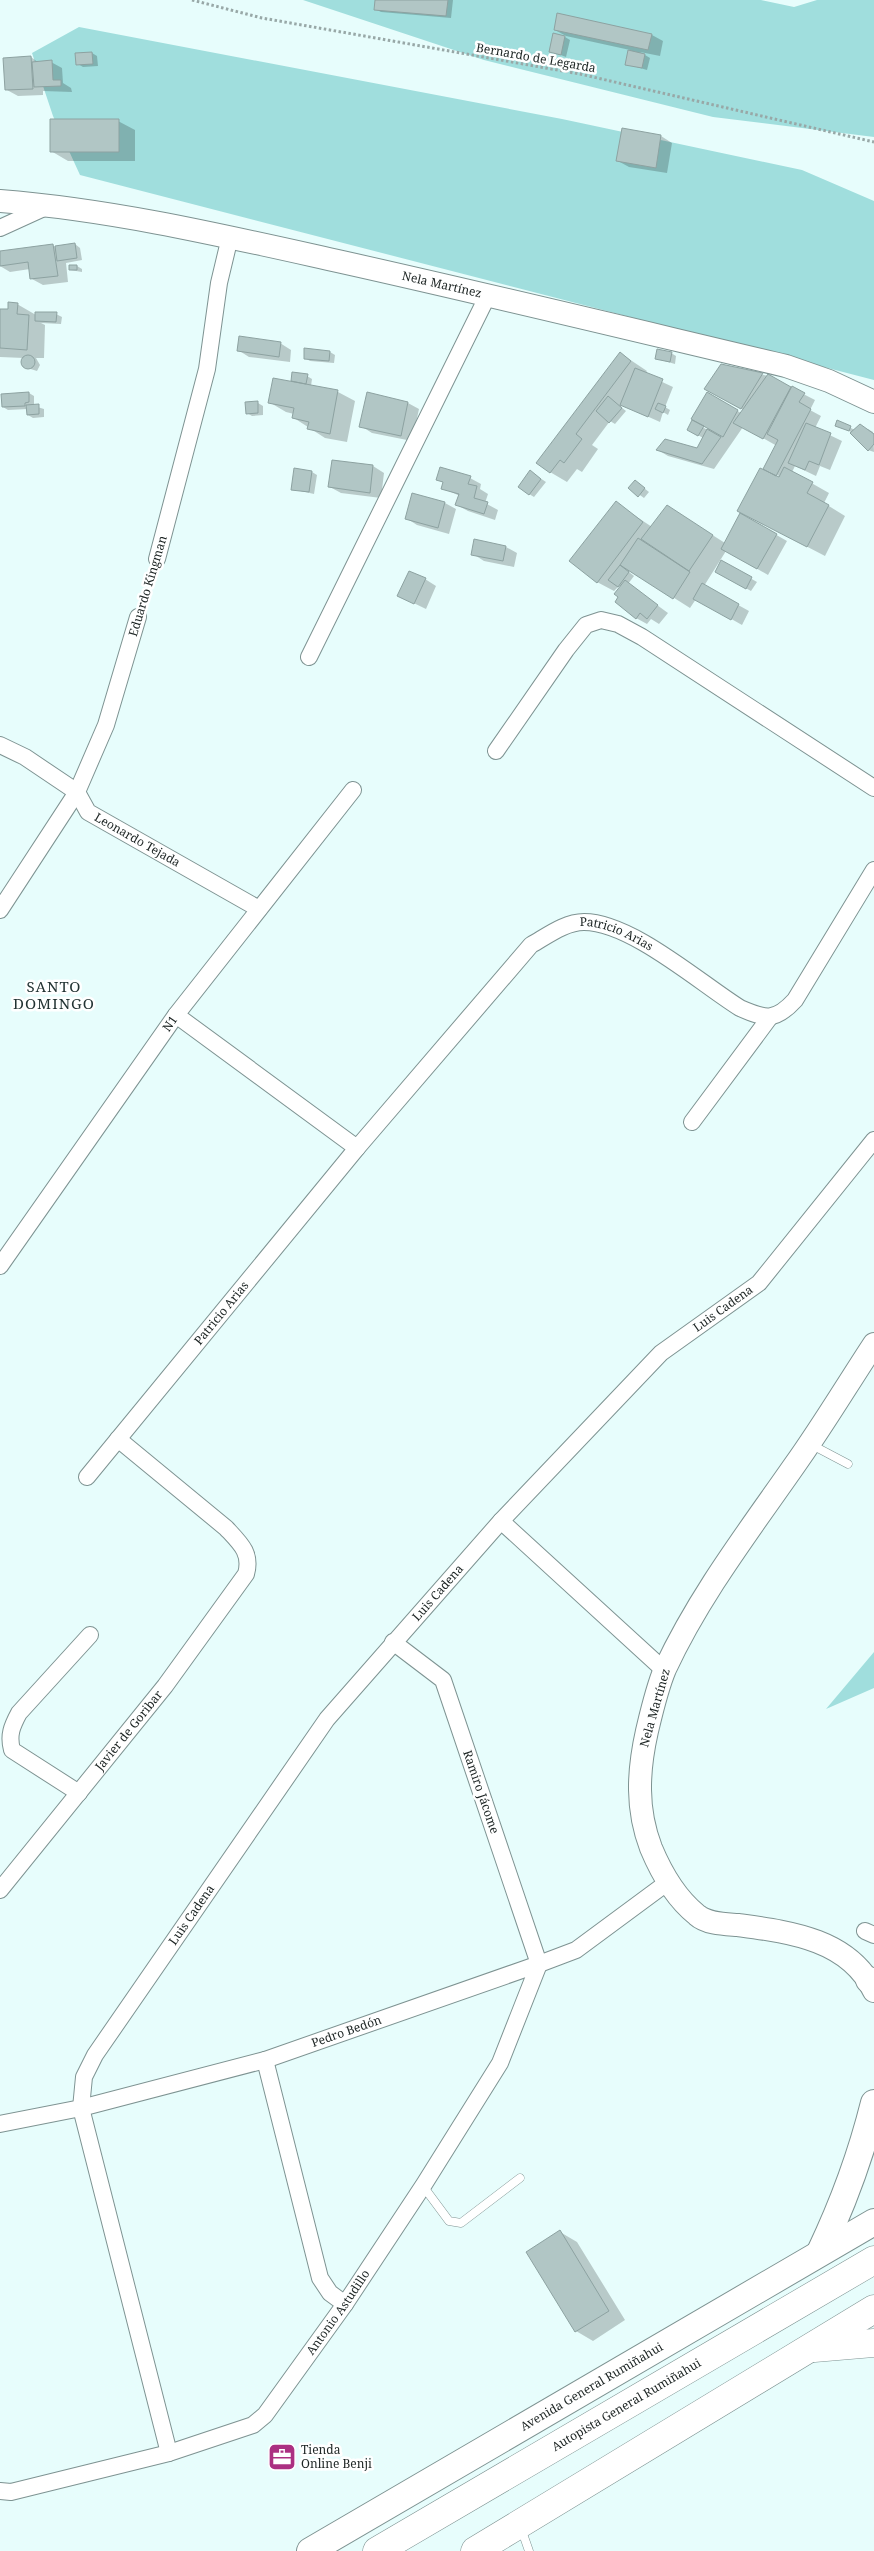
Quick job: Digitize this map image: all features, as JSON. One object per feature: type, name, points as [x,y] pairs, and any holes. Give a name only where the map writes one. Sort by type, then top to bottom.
[{"type":"highway","name":"Autopista General Rumiñahui","points":[[378,2551],[874,2260]]},
{"type":"highway","points":[[475,2551],[874,2309]]},
{"type":"highway","points":[[808,2348],[874,2343]]},
{"type":"main road","name":"Nela Martínez","points":[[0,201],[50,205],[230,237],[488,295],[786,366],[829,381],[874,402]]},
{"type":"main road","name":"Nela Martínez","points":[[872,1985],[843,1954],[804,1936],[786,1931],[706,1920],[698,1916],[668,1882],[647,1837],[639,1793],[642,1752],[665,1670],[700,1600],[810,1444],[874,1344]]},
{"type":"main road","points":[[820,2252],[846,2193],[870,2125],[874,2103]]},
{"type":"main road","name":"Avenida General Rumiñahui","points":[[310,2551],[874,2222]]},
{"type":"street","points":[[0,228],[50,205]]},
{"type":"street","name":"Eduardo Kingman","points":[[157,559],[207,369],[219,283],[230,237]]},
{"type":"street","points":[[309,657],[488,295]]},
{"type":"street","name":"Eduardo Kingman","points":[[0,910],[77,792],[106,725],[138,618]]},
{"type":"street","points":[[496,751],[566,650],[586,625],[602,620],[618,624],[642,637],[874,788]]},
{"type":"street","name":"Leonardo Tejada","points":[[0,745],[24,757],[77,792],[88,812],[259,909]]},
{"type":"street","name":"N1","points":[[0,1266],[176,1014],[353,790]]},
{"type":"street","points":[[692,1122],[770,1017],[783,1013],[795,1000],[874,870]]},
{"type":"street","name":"Patricio Arias","points":[[87,1477],[357,1148],[532,945],[558,929],[583,922],[611,927],[638,939],[740,1008],[756,1015],[770,1017]]},
{"type":"street","points":[[176,1014],[357,1148]]},
{"type":"street","name":"Luis Cadena","points":[[81,2108],[84,2078],[95,2055],[326,1719],[501,1520],[661,1353],[759,1283],[874,1140]]},
{"type":"street","name":"Javier de Goribar","points":[[0,1890],[166,1686],[246,1574],[249,1564],[247,1553],[226,1528],[118,1439]]},
{"type":"street","points":[[501,1520],[665,1670]]},
{"type":"street","points":[[79,1793],[12,1750],[9,1738],[12,1725],[19,1713],[90,1635]]},
{"type":"street","name":"Ramiro Jácome","points":[[393,1642],[443,1680],[539,1964]]},
{"type":"street","name":"Pedro Bedón","points":[[0,2124],[81,2108],[265,2060],[539,1964],[576,1950],[668,1882]]},
{"type":"street","name":"Antonio Astudillo","points":[[0,2491],[11,2492],[169,2453],[253,2425],[265,2415],[345,2304],[423,2186],[500,2063],[539,1964]]},
{"type":"street","points":[[265,2060],[320,2278],[330,2293],[345,2304]]},
{"type":"street","points":[[81,2108],[169,2453]]},
{"type":"lane","points":[[810,1444],[848,1464]]},
{"type":"lane","points":[[423,2186],[449,2221],[455,2224],[461,2223],[520,2178]]},
{"type":"lane","points":[[520,2524],[528,2551]]},
{"type":"path","name":"Bernardo de Legarda","points":[[192,0],[262,18],[580,74],[874,142]]},
{"type":"path","name":"Eduardo Kingman","points":[[138,618],[157,559]]},
{"type":"shaded area","points":[[303,0],[761,0],[794,7],[817,0],[874,0],[874,137],[713,117],[484,60]]},
{"type":"shaded area","points":[[79,27],[562,119],[802,170],[874,201],[874,380],[80,175],[53,116],[32,53]]},
{"type":"shaded area","points":[[874,1652],[874,1688],[826,1709]]},
{"type":"building","points":[[375,0],[448,0],[446,16],[374,10]]},
{"type":"building","points":[[557,13],[652,34],[648,50],[554,30]]},
{"type":"building","points":[[553,33],[565,36],[561,55],[549,52]]},
{"type":"building","points":[[628,50],[645,54],[642,68],[625,65]]},
{"type":"building","points":[[92,52],[93,64],[76,65],[75,53]]},
{"type":"building","points":[[31,56],[33,89],[5,90],[3,58]]},
{"type":"building","points":[[52,60],[53,80],[61,80],[61,86],[34,87],[32,62]]},
{"type":"building","points":[[50,119],[119,119],[119,152],[50,152]]},
{"type":"building","points":[[622,128],[661,135],[656,168],[616,161]]},
{"type":"building","points":[[75,243],[77,258],[57,261],[55,246]]},
{"type":"building","points":[[53,244],[58,276],[30,279],[28,262],[0,266],[0,251]]},
{"type":"building","points":[[69,265],[77,265],[77,270],[69,270]]},
{"type":"building","points":[[8,302],[18,303],[17,314],[29,315],[27,350],[0,348],[0,309],[8,309]]},
{"type":"building","points":[[35,312],[57,312],[56,322],[35,321]]},
{"type":"building","points":[[239,336],[281,342],[279,357],[237,351]]},
{"type":"building","points":[[304,348],[330,351],[329,361],[304,359]]},
{"type":"building","points":[[657,349],[672,352],[670,362],[655,359]]},
{"type":"building","points":[[620,352],[631,361],[576,434],[582,439],[564,463],[560,460],[550,473],[536,463]]},
{"type":"building","points":[[25,355],[31,355],[35,362],[31,369],[25,369],[21,365],[21,359]]},
{"type":"building","points":[[721,364],[763,373],[741,409],[704,389]]},
{"type":"building","points":[[635,368],[663,379],[648,417],[620,405]]},
{"type":"building","points":[[292,372],[308,374],[306,384],[291,381]]},
{"type":"building","points":[[768,374],[791,387],[763,439],[733,423]]},
{"type":"building","points":[[273,378],[338,390],[330,434],[307,429],[309,422],[292,418],[294,408],[268,403]]},
{"type":"building","points":[[792,386],[805,393],[799,402],[811,409],[776,476],[763,469],[778,440],[767,434]]},
{"type":"building","points":[[29,392],[29,402],[25,403],[25,406],[2,407],[1,394]]},
{"type":"building","points":[[367,392],[408,402],[401,436],[359,427]]},
{"type":"building","points":[[707,392],[738,410],[723,437],[691,419]]},
{"type":"building","points":[[608,396],[622,408],[609,423],[596,411]]},
{"type":"building","points":[[258,401],[258,413],[246,414],[245,402]]},
{"type":"building","points":[[658,403],[666,406],[663,413],[655,409]]},
{"type":"building","points":[[39,404],[39,414],[27,415],[26,405]]},
{"type":"building","points":[[692,420],[704,426],[698,436],[687,430]]},
{"type":"building","points":[[837,420],[851,426],[849,431],[835,426]]},
{"type":"building","points":[[806,423],[831,433],[819,465],[809,461],[805,470],[788,463]]},
{"type":"building","points":[[860,424],[874,434],[874,444],[868,451],[850,433]]},
{"type":"building","points":[[707,429],[721,437],[702,464],[656,450],[665,439],[697,448]]},
{"type":"building","points":[[332,460],[373,465],[370,493],[328,487]]},
{"type":"building","points":[[440,467],[471,476],[468,484],[477,486],[474,498],[488,502],[484,514],[455,505],[459,494],[441,489],[443,482],[436,480]]},
{"type":"building","points":[[784,467],[813,482],[807,493],[829,505],[807,547],[737,511],[760,468],[779,477]]},
{"type":"building","points":[[294,468],[312,471],[309,492],[291,490]]},
{"type":"building","points":[[530,470],[541,479],[529,495],[518,487]]},
{"type":"building","points":[[635,480],[645,488],[638,497],[628,488]]},
{"type":"building","points":[[412,493],[445,502],[438,528],[405,519]]},
{"type":"building","points":[[616,501],[643,522],[597,583],[569,561]]},
{"type":"building","points":[[667,505],[713,535],[689,571],[641,539]]},
{"type":"building","points":[[740,513],[777,534],[757,569],[721,549]]},
{"type":"building","points":[[638,538],[690,572],[673,599],[620,565]]},
{"type":"building","points":[[474,539],[506,546],[503,561],[471,555]]},
{"type":"building","points":[[721,560],[752,577],[746,589],[715,572]]},
{"type":"building","points":[[620,565],[629,572],[618,587],[608,580]]},
{"type":"building","points":[[409,571],[426,578],[414,604],[397,596]]},
{"type":"building","points":[[625,580],[658,605],[647,619],[640,613],[636,619],[615,602],[618,597],[614,594]]},
{"type":"building","points":[[702,583],[739,604],[731,620],[693,599]]},
{"type":"building","points":[[560,2230],[609,2311],[575,2332],[526,2252]]},
{"type":"place","name":"Tienda Online Benji","points":[[282,2457]]},
{"type":"district","name":"SANTO DOMINGO","points":[[54,996]]}]
